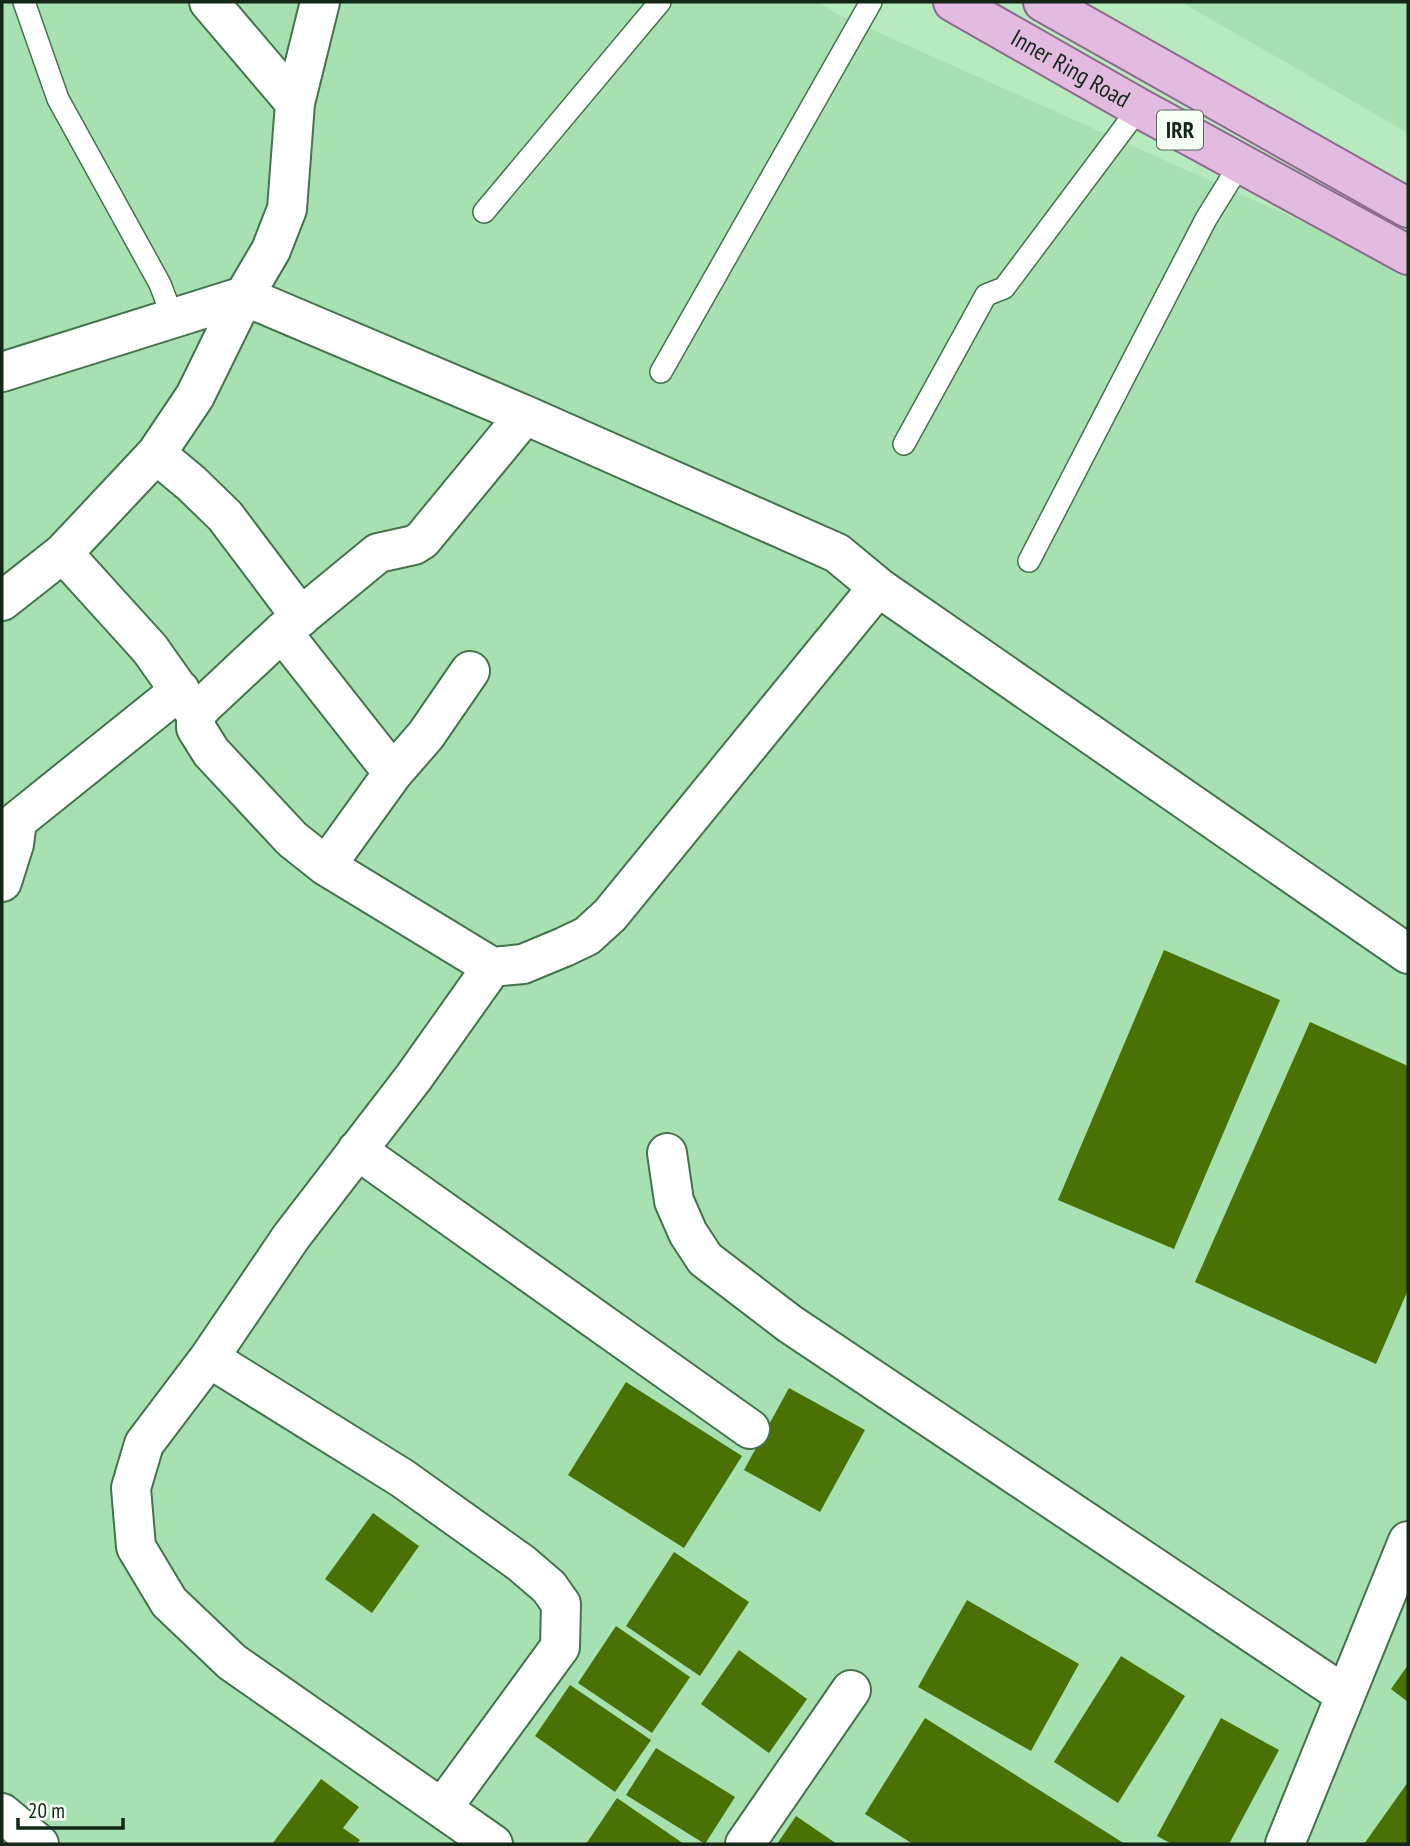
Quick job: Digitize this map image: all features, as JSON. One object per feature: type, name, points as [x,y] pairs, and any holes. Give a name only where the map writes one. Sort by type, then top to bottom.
[{"type":"main road","name":"Inner Ring Road","points":[[953,2],[1139,108],[1408,255]]},
{"type":"main road","name":"Inner Ring Road","points":[[1043,2],[1408,208]]},
{"type":"street","points":[[209,2],[295,103]]},
{"type":"street","points":[[2,601],[63,553],[156,454],[195,396],[244,296],[271,250],[287,209],[295,103],[320,2]]},
{"type":"street","points":[[2,372],[244,296],[525,415],[837,553],[878,587],[1408,954]]},
{"type":"street","points":[[2,882],[14,845],[17,821],[188,702],[292,624],[378,552],[414,545],[422,540],[525,415]]},
{"type":"street","points":[[156,454],[225,516],[292,624],[393,773]]},
{"type":"street","points":[[63,553],[150,649],[188,702],[196,728],[211,752],[292,839],[326,866],[492,967],[523,964],[564,947],[587,936],[610,915],[878,587]]},
{"type":"street","points":[[326,866],[393,773],[426,735],[470,671]]},
{"type":"street","points":[[492,967],[414,1077],[291,1237],[209,1359],[144,1444],[131,1488],[136,1547],[169,1602],[232,1662],[493,1844]]},
{"type":"street","points":[[357,1150],[750,1429]]},
{"type":"street","points":[[667,1153],[674,1201],[688,1233],[705,1259],[790,1324],[1345,1695]]},
{"type":"street","points":[[209,1359],[402,1478],[522,1563],[549,1587],[561,1604],[560,1647],[443,1807]]},
{"type":"street","points":[[1285,1844],[1408,1541]]},
{"type":"street","points":[[745,1844],[851,1690]]},
{"type":"street","points":[[2,1813],[39,1844]]},
{"type":"lane","points":[[24,2],[58,99],[160,284],[173,318]]},
{"type":"lane","points":[[484,212],[660,2]]},
{"type":"lane","points":[[661,372],[870,2]]},
{"type":"lane","points":[[904,444],[986,295],[1004,288],[1139,108]]},
{"type":"lane","points":[[1029,561],[1206,219],[1240,164]]},
{"type":"shaded area","points":[[2,2],[818,2],[837,14],[1408,269],[1408,1844],[2,1844]]},
{"type":"shaded area","points":[[1181,2],[1408,2],[1408,133]]},
{"type":"building","points":[[1164,950],[1280,1000],[1174,1249],[1058,1200]]},
{"type":"building","points":[[1310,1022],[1408,1066],[1408,1290],[1376,1364],[1195,1282]]},
{"type":"building","points":[[626,1382],[742,1456],[684,1548],[568,1475]]},
{"type":"building","points":[[789,1388],[865,1430],[820,1512],[744,1470]]},
{"type":"building","points":[[373,1513],[419,1546],[372,1613],[325,1579]]},
{"type":"building","points":[[674,1552],[749,1602],[700,1676],[626,1626]]},
{"type":"building","points":[[967,1600],[1079,1664],[1031,1751],[918,1687]]},
{"type":"building","points":[[616,1626],[690,1677],[652,1733],[578,1683]]},
{"type":"building","points":[[739,1650],[807,1699],[769,1753],[701,1704]]},
{"type":"building","points":[[1121,1656],[1185,1696],[1118,1803],[1054,1762]]},
{"type":"building","points":[[1408,1665],[1408,1702],[1391,1689]]},
{"type":"building","points":[[570,1685],[651,1740],[615,1792],[535,1736]]},
{"type":"building","points":[[925,1718],[1125,1844],[913,1844],[865,1814]]},
{"type":"building","points":[[1221,1718],[1279,1750],[1229,1844],[1172,1844],[1157,1836]]},
{"type":"building","points":[[656,1748],[735,1797],[705,1844],[626,1795]]},
{"type":"building","points":[[321,1779],[359,1807],[343,1828],[360,1840],[357,1844],[272,1844]]},
{"type":"building","points":[[1408,1782],[1408,1844],[1364,1844]]},
{"type":"building","points":[[617,1798],[684,1844],[586,1844]]},
{"type":"building","points":[[796,1816],[837,1844],[777,1844]]}]
